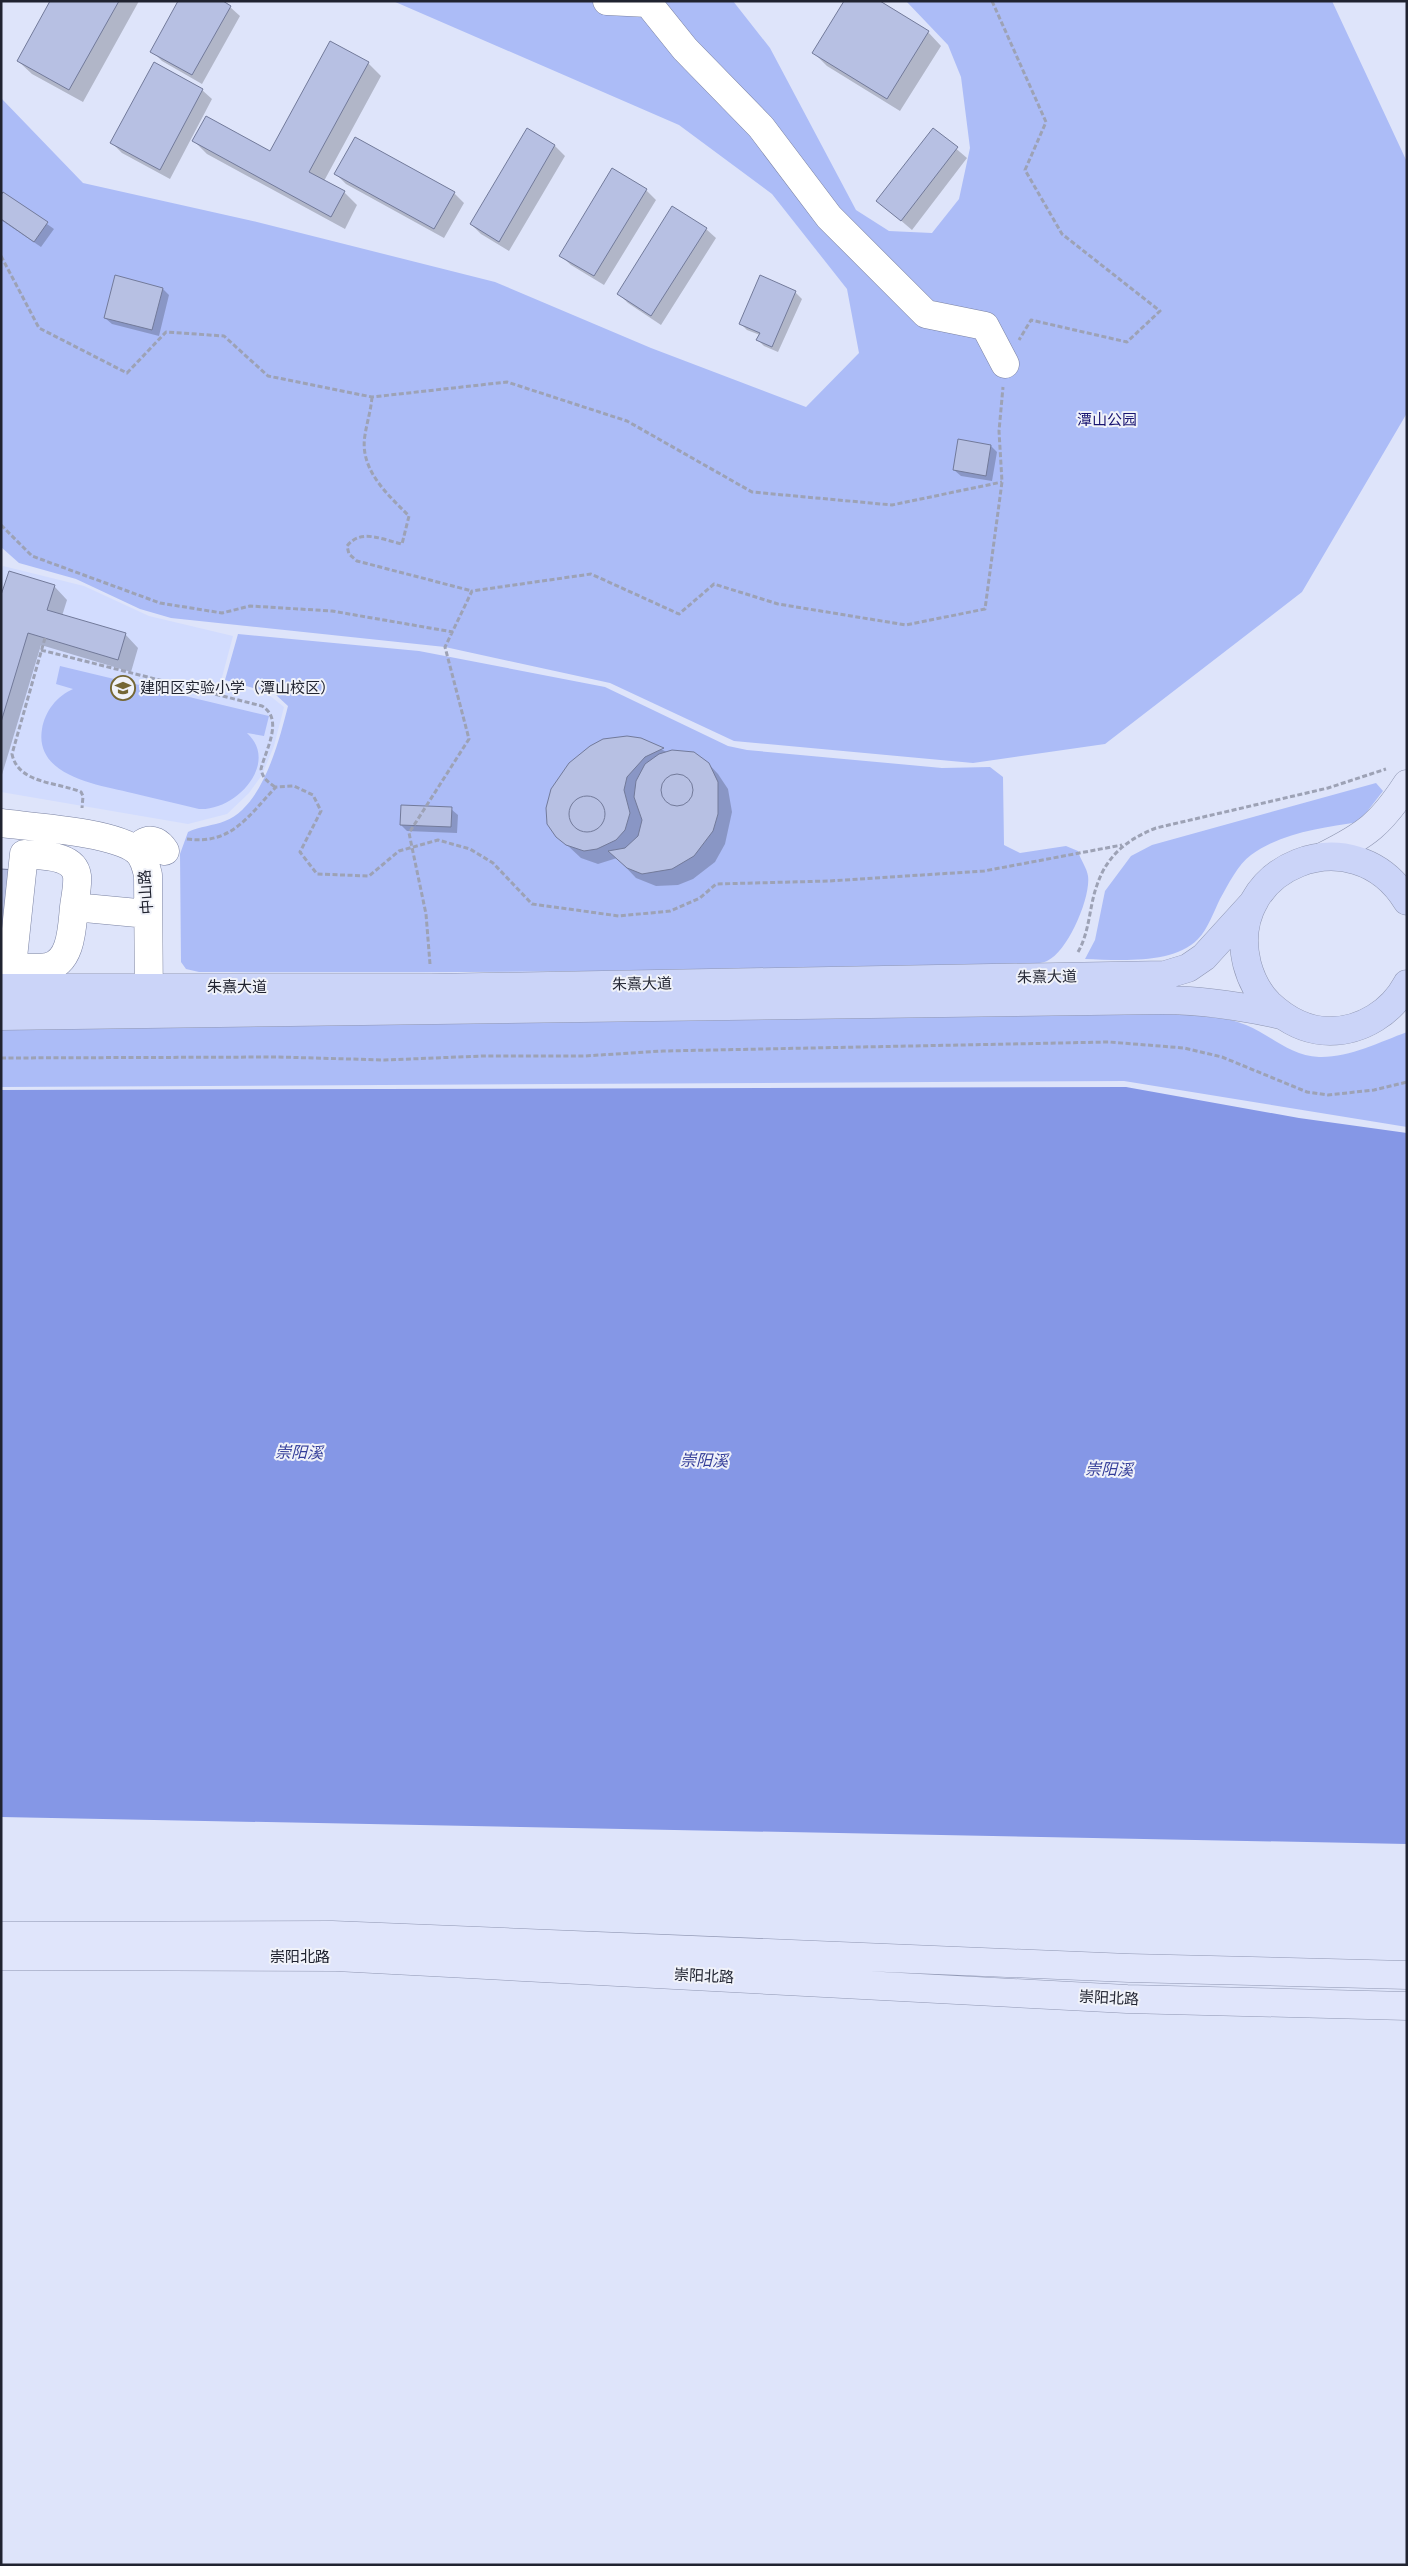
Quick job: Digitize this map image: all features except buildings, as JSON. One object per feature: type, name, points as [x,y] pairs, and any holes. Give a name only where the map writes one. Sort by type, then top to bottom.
[{"type":"highway","points":[[1407,901],[1399,888],[1384,873],[1365,862],[1345,857],[1324,856],[1302,860],[1283,870],[1266,884],[1254,902],[1245,926],[1244,951],[1254,983],[1262,998],[1281,1015],[1304,1027],[1330,1031],[1355,1027],[1378,1016],[1400,997],[1407,984]]},
{"type":"highway","name":"朱熹大道","points":[[1,988],[149,986],[431,988],[1165,975],[1188,968],[1211,950],[1254,902]]},
{"type":"highway","name":"朱熹大道","points":[[1,1016],[1171,1000],[1200,1000],[1281,1015]]},
{"type":"highway","points":[[1378,1016],[1407,1011]]},
{"type":"main road","points":[[1324,856],[1358,840],[1388,813],[1400,775]]},
{"type":"main road","name":"崇阳北路","points":[[1,1936],[332,1935],[1129,1968],[1407,1976]]},
{"type":"main road","name":"崇阳北路","points":[[1,1956],[336,1957],[1127,1999],[1407,2006]]},
{"type":"street","points":[[606,1],[648,4],[685,49],[761,127],[828,217],[926,314],[985,326],[1005,364]]},
{"type":"street","name":"中山路","points":[[1,823],[111,839],[127,844],[138,852],[163,851]]},
{"type":"street","name":"中山路","points":[[149,1014],[148,875],[163,851]]},
{"type":"street","points":[[74,908],[148,914]]},
{"type":"path","points":[[372,397],[365,436],[367,465],[387,494],[409,516],[402,544],[362,534],[353,539],[347,546],[349,554],[357,562],[472,591],[591,574],[679,614],[714,584],[778,604],[906,625],[985,609],[1002,482],[999,431],[1005,364],[1031,320],[1127,342],[1160,311],[1062,234],[1025,170],[1046,122],[992,1]]},
{"type":"path","points":[[1,256],[39,328],[127,374],[166,332],[224,336],[268,376],[372,397],[507,382],[627,421],[752,492],[892,505],[1002,482]]},
{"type":"path","points":[[1,525],[32,556],[160,603],[222,613],[250,606],[332,611],[452,632]]},
{"type":"path","points":[[431,988],[426,914],[409,833],[469,739],[445,647],[472,591]]},
{"type":"path","points":[[45,638],[12,754],[13,762],[25,774],[81,792],[83,796],[78,834]]},
{"type":"path","points":[[41,650],[223,695],[266,709],[272,716],[274,726],[261,769],[264,779],[276,787],[294,786],[313,795],[321,811],[300,852],[317,874],[369,876],[399,851],[438,840],[470,849],[493,862],[532,904],[619,916],[670,911],[700,898],[716,884],[829,881],[984,871],[1122,845]]},
{"type":"path","points":[[1057,977],[1074,960],[1085,940],[1097,884],[1122,845],[1135,836],[1156,828],[1328,788],[1400,775]]},
{"type":"path","points":[[163,851],[223,835],[242,825],[276,787]]},
{"type":"path","points":[[1,1058],[278,1057],[385,1060],[483,1056],[584,1056],[663,1050],[1109,1042],[1184,1048],[1222,1057],[1307,1092],[1328,1095],[1374,1090],[1407,1082]]},
{"type":"shaded area","name":"建阳区实验小学（潭山校区）","points":[[3,566],[84,586],[149,616],[233,636],[221,681],[269,695],[284,707],[274,746],[262,775],[249,793],[227,814],[188,824],[1,792],[1,572]]},
{"type":"green space","name":"潭山公园","points":[[393,1],[733,1],[770,48],[856,210],[889,231],[932,233],[959,199],[970,148],[961,77],[948,45],[906,1],[1332,1],[1407,162],[1407,413],[1302,592],[1105,744],[973,763],[734,741],[610,683],[445,647],[171,618],[140,609],[76,579],[19,563],[1,547],[1,98],[83,183],[257,222],[495,282],[651,348],[806,407],[859,353],[847,289],[772,194],[679,125]]},
{"type":"green space","points":[[238,634],[419,651],[605,687],[728,746],[747,750],[942,768],[990,767],[1003,777],[1004,845],[1020,853],[1066,846],[1078,851],[1088,876],[1086,897],[1082,910],[1063,947],[1055,956],[1047,961],[1035,963],[504,972],[199,972],[186,969],[181,962],[180,854],[188,832],[225,821],[250,802],[274,754],[288,706],[275,694],[225,680]]},
{"type":"green space","points":[[60,666],[269,716],[264,736],[247,733],[256,745],[259,758],[256,771],[249,783],[239,794],[227,802],[213,808],[199,809],[87,782],[72,776],[48,758],[42,745],[42,729],[49,710],[57,700],[73,689],[56,684]]},
{"type":"green space","points":[[1376,783],[1383,791],[1359,822],[1289,836],[1263,847],[1246,859],[1230,881],[1205,930],[1198,939],[1187,947],[1160,957],[1144,959],[1085,959],[1095,940],[1105,891],[1131,856],[1152,845]]},
{"type":"green space","points":[[1175,1011],[1229,1019],[1255,1029],[1299,1053],[1319,1057],[1330,1057],[1352,1052],[1407,1032],[1407,1127],[1124,1081],[1,1087],[1,1025]]},
{"type":"water","name":"崇阳溪","points":[[1126,1087],[1299,1118],[1407,1133],[1407,1844],[1,1817],[1,1090]]},
{"type":"place","name":"建阳区实验小学（潭山校区）","points":[[123,688]]}]
